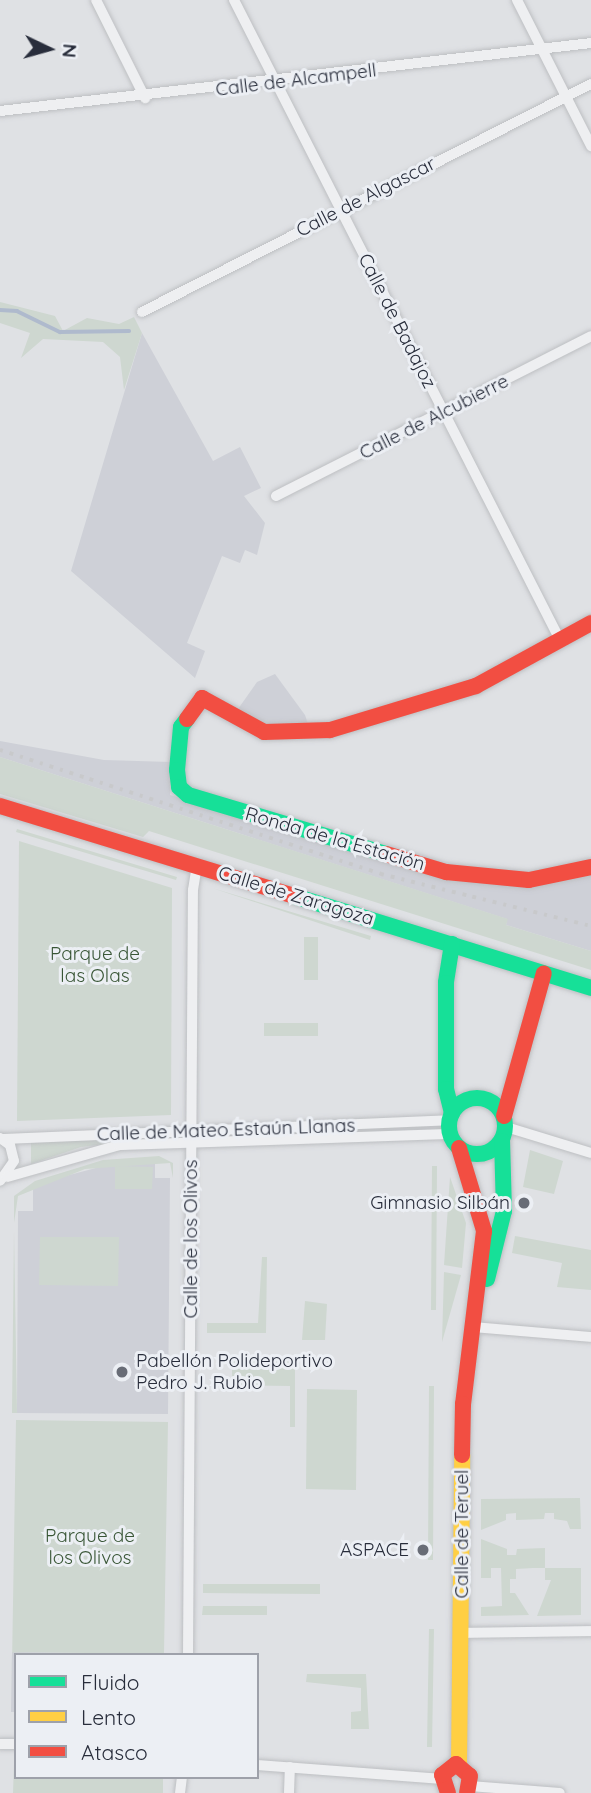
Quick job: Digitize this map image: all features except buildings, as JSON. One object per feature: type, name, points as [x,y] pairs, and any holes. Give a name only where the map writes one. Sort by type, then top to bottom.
[{"type":"main road","points":[[561,642],[591,623]]},
{"type":"main road","name":"Ronda de la Estación","points":[[561,642],[476,687],[330,730],[264,732],[202,698],[184,719],[179,737],[177,780],[188,795],[466,875],[529,880],[591,867]]},
{"type":"main road","name":"Calle de Zaragoza","points":[[1,809],[197,866],[591,988]]},
{"type":"main road","name":"Calle de Teruel","points":[[452,944],[446,983],[446,1089],[453,1129],[484,1231],[477,1304]]},
{"type":"main road","name":"Calle de Teruel","points":[[458,1765],[463,1404],[472,1327],[501,1227],[504,1128],[544,973]]},
{"type":"main road","points":[[475,1098],[489,1101],[504,1128],[479,1155],[453,1129],[475,1098]]},
{"type":"main road","points":[[445,1786],[446,1768],[458,1765],[467,1772],[468,1789]]},
{"type":"street","points":[[96,0],[145,98]]},
{"type":"street","name":"Calle de Badajoz","points":[[234,0],[561,642]]},
{"type":"street","points":[[517,0],[591,145]]},
{"type":"street","name":"Calle de Alcampell","points":[[0,111],[145,98],[591,43]]},
{"type":"street","name":"Calle de Algascar","points":[[142,312],[591,84]]},
{"type":"street","name":"Calle de Alcubierre","points":[[276,496],[591,337]]},
{"type":"street","name":"Calle de los Olivos","points":[[188,1653],[192,890],[197,866]]},
{"type":"street","points":[[504,1128],[591,1153]]},
{"type":"street","name":"Calle de Mateo Estaún Llanas","points":[[1,1139],[191,1137],[453,1129]]},
{"type":"street","name":"Calle de Mateo Estaún Llanas","points":[[3,1179],[100,1147],[191,1137]]},
{"type":"street","points":[[1,1139],[13,1153],[3,1179]]},
{"type":"street","points":[[472,1327],[591,1337]]},
{"type":"street","points":[[461,1633],[591,1631]]},
{"type":"street","points":[[259,1765],[445,1786]]},
{"type":"street","points":[[289,1793],[290,1768]]},
{"type":"street","points":[[468,1789],[560,1793]]},
{"type":"shaded area","points":[[142,333],[213,461],[240,447],[261,488],[244,496],[265,523],[257,555],[245,550],[240,563],[222,556],[187,643],[205,651],[195,678],[71,571]]},
{"type":"shaded area","points":[[275,674],[305,715],[308,724],[270,727],[238,709],[257,682]]},
{"type":"shaded area","points":[[0,741],[104,760],[171,762],[170,795],[445,875],[536,886],[591,875],[591,951],[506,925],[507,919],[0,757]]},
{"type":"shaded area","points":[[155,1163],[155,1178],[170,1178],[168,1414],[17,1413],[18,1211],[33,1211],[33,1189],[58,1178],[111,1164]]},
{"type":"shaded area","points":[[12,1652],[89,1653],[14,1653],[14,1712],[11,1712]]},
{"type":"green space","points":[[0,302],[55,316],[63,331],[87,318],[119,324],[134,317],[142,333],[124,390],[120,357],[103,342],[43,339],[21,358],[30,333],[0,323]]},
{"type":"green space","points":[[0,757],[508,919],[506,925],[591,951],[591,970],[149,831],[143,837],[0,794]]},
{"type":"green space","points":[[17,829],[177,877],[176,880],[16,832]]},
{"type":"green space","name":"Parque de las Olas","points":[[19,841],[172,888],[171,1115],[17,1121]]},
{"type":"green space","points":[[212,888],[371,936],[370,940]]},
{"type":"green space","points":[[304,937],[318,937],[318,980],[304,980]]},
{"type":"green space","points":[[264,1023],[318,1023],[318,1036],[264,1036]]},
{"type":"green space","points":[[169,1136],[81,1147],[31,1164],[31,1141]]},
{"type":"green space","points":[[530,1150],[563,1161],[554,1194],[523,1187]]},
{"type":"green space","points":[[159,1156],[173,1163],[173,1178],[170,1163],[85,1169],[18,1196],[14,1223],[14,1196],[35,1181],[103,1160]]},
{"type":"green space","points":[[115,1166],[153,1167],[152,1189],[115,1189]]},
{"type":"green space","points":[[432,1166],[437,1166],[436,1310],[431,1310]]},
{"type":"green space","points":[[450,1177],[466,1223],[462,1268],[444,1265]]},
{"type":"green space","points":[[14,1231],[17,1413],[12,1413]]},
{"type":"green space","points":[[515,1236],[591,1250],[591,1290],[557,1287],[562,1263],[512,1253]]},
{"type":"green space","points":[[40,1237],[119,1237],[118,1286],[39,1285]]},
{"type":"green space","points":[[262,1257],[267,1257],[266,1333],[207,1333],[207,1323],[258,1323]]},
{"type":"green space","points":[[444,1272],[461,1275],[442,1342]]},
{"type":"green space","points":[[305,1301],[327,1304],[325,1340],[302,1340]]},
{"type":"green space","points":[[232,1360],[295,1360],[295,1427],[290,1427],[290,1386],[232,1385]]},
{"type":"green space","points":[[429,1386],[434,1386],[433,1560],[428,1560]]},
{"type":"green space","points":[[307,1389],[357,1390],[356,1490],[306,1489]]},
{"type":"green space","name":"Parque de los Olivos","points":[[16,1420],[168,1422],[164,1653],[12,1652]]},
{"type":"green space","points":[[580,1498],[581,1529],[570,1529],[567,1521],[554,1519],[554,1513],[545,1513],[544,1519],[516,1520],[516,1513],[506,1514],[506,1520],[481,1530],[481,1499]]},
{"type":"green space","points":[[481,1539],[507,1549],[507,1555],[516,1555],[517,1549],[545,1548],[545,1568],[516,1569],[516,1579],[510,1579],[510,1593],[515,1593],[529,1615],[481,1616],[481,1607],[502,1606],[501,1568],[491,1568],[491,1578],[481,1578]]},
{"type":"green space","points":[[545,1568],[581,1568],[581,1615],[537,1616],[551,1580],[545,1580]]},
{"type":"green space","points":[[203,1584],[320,1584],[320,1594],[203,1593]]},
{"type":"green space","points":[[203,1606],[267,1606],[267,1615],[202,1615]]},
{"type":"green space","points":[[429,1629],[434,1629],[432,1747],[427,1747]]},
{"type":"green space","points":[[307,1674],[366,1674],[369,1729],[351,1729],[351,1712],[361,1711],[361,1688],[306,1682]]},
{"type":"green space","points":[[14,1764],[14,1779],[163,1779],[163,1793],[13,1793]]},
{"type":"waterway","points":[[0,310],[17,311],[60,332],[129,331]]},
{"type":"railway","points":[[0,750],[381,874],[591,926]]},
{"type":"traffic: fast","points":[[187,719],[181,727],[177,770],[179,787],[188,795],[386,854]]},
{"type":"traffic: fast","points":[[294,896],[591,988]]},
{"type":"traffic: fast","points":[[452,944],[446,983],[446,1089],[452,1113]]},
{"type":"traffic: fast","points":[[471,1098],[483,1098],[493,1102],[501,1110],[505,1126],[501,1142],[493,1150],[483,1154],[471,1154],[461,1150],[453,1142],[449,1132],[449,1120],[453,1110],[461,1102],[471,1098]]},
{"type":"traffic: fast","points":[[487,1279],[504,1211],[502,1141]]},
{"type":"traffic: slow","points":[[459,1765],[462,1455]]},
{"type":"traffic: jam","points":[[187,719],[202,698],[264,732],[330,730],[476,686],[591,623]]},
{"type":"traffic: jam","points":[[0,806],[294,896]]},
{"type":"traffic: jam","points":[[386,854],[446,872],[529,880],[591,867]]},
{"type":"traffic: jam","points":[[504,1116],[544,973]]},
{"type":"traffic: jam","points":[[459,1148],[484,1231],[463,1404],[462,1455]]},
{"type":"traffic: jam","points":[[448,1793],[442,1775],[456,1764],[470,1776],[467,1793]]},
{"type":"place","name":"Gimnasio Silbán","points":[[524,1203]]},
{"type":"place","name":"Pabellón Polideportivo Pedro J. Rubio","points":[[122,1372]]},
{"type":"place","name":"ASPACE","points":[[423,1550]]}]
